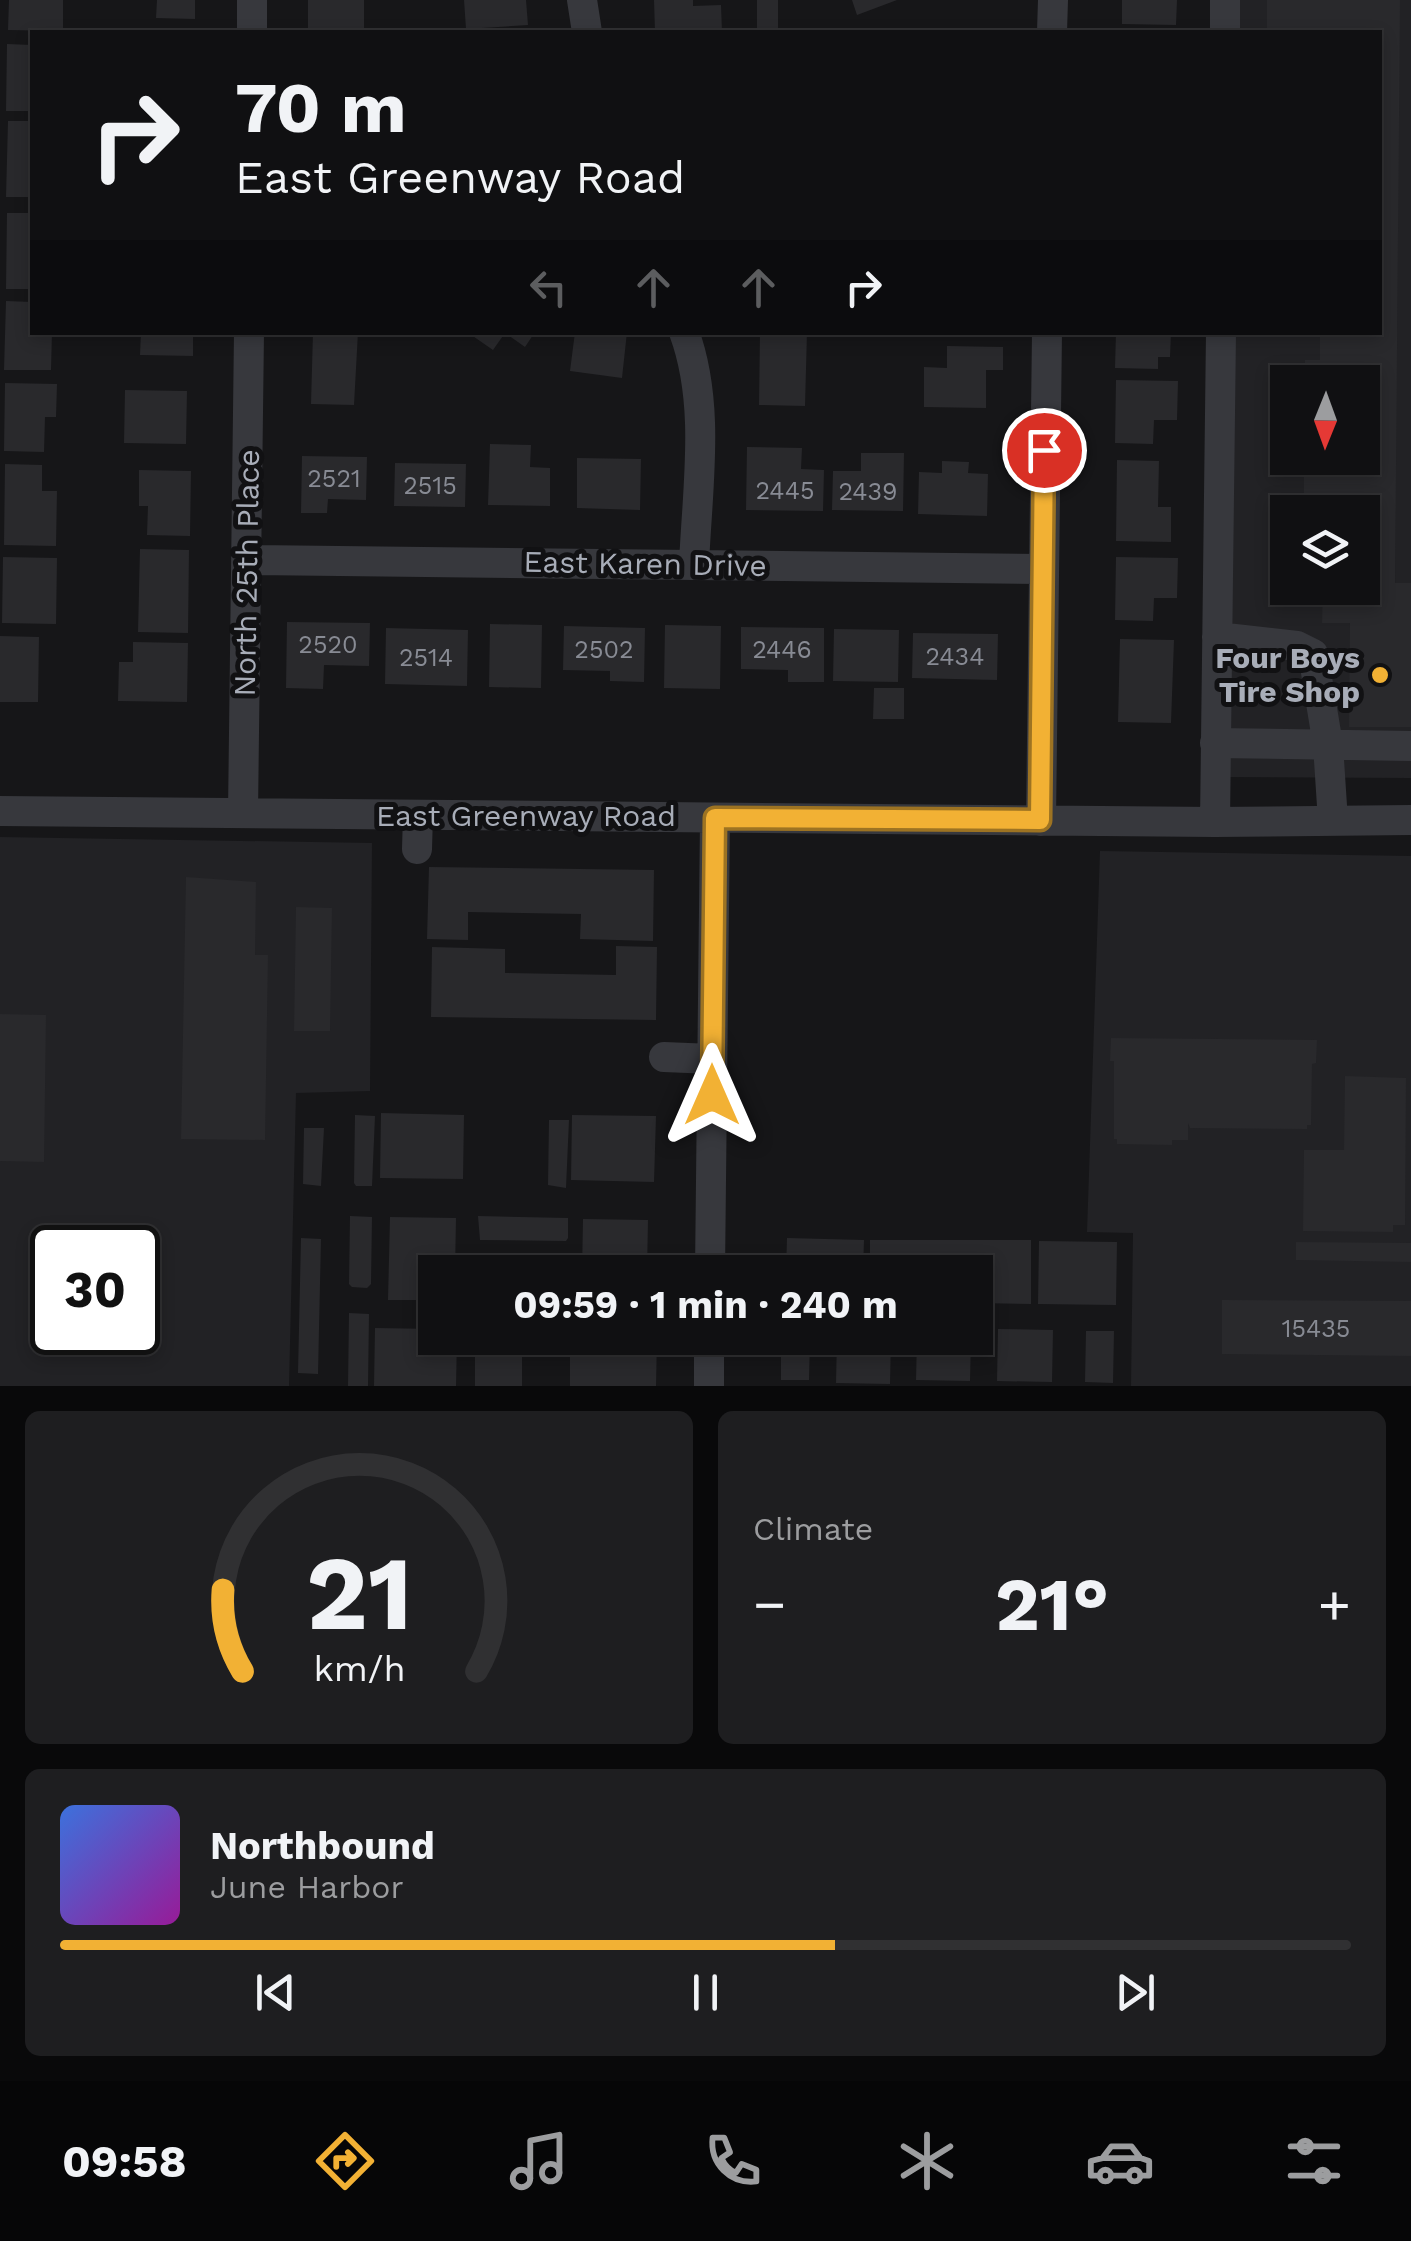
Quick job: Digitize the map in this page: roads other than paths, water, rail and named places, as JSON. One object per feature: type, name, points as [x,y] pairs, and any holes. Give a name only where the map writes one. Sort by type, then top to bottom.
[{"type":"street","points":[[252,0],[252,30]]},
{"type":"street","points":[[582,0],[587,30]]},
{"type":"street","points":[[1052,0],[1052,30]]},
{"type":"street","points":[[1225,0],[1225,30]]},
{"type":"street","name":"North 25th Place","points":[[243,814],[250,335]]},
{"type":"street","points":[[685,335],[700,416],[694,565]]},
{"type":"street","points":[[1040,820],[1047,335]]},
{"type":"street","points":[[1215,822],[1221,335]]},
{"type":"street","name":"East Karen Drive","points":[[248,560],[1042,568]]},
{"type":"street","points":[[1217,636],[1297,646],[1313,654],[1328,746],[1333,821]]},
{"type":"street","points":[[1215,743],[1411,746]]},
{"type":"street","name":"East Greenway Road","points":[[0,811],[1215,822],[1411,820]]},
{"type":"street","points":[[418,815],[418,849]]},
{"type":"street","points":[[710,1255],[715,818]]},
{"type":"street","points":[[664,1057],[712,1059]]},
{"type":"street","points":[[708,1386],[709,1355]]},
{"type":"place","name":"Four Boys Tire Shop","points":[[1380,675]]}]
